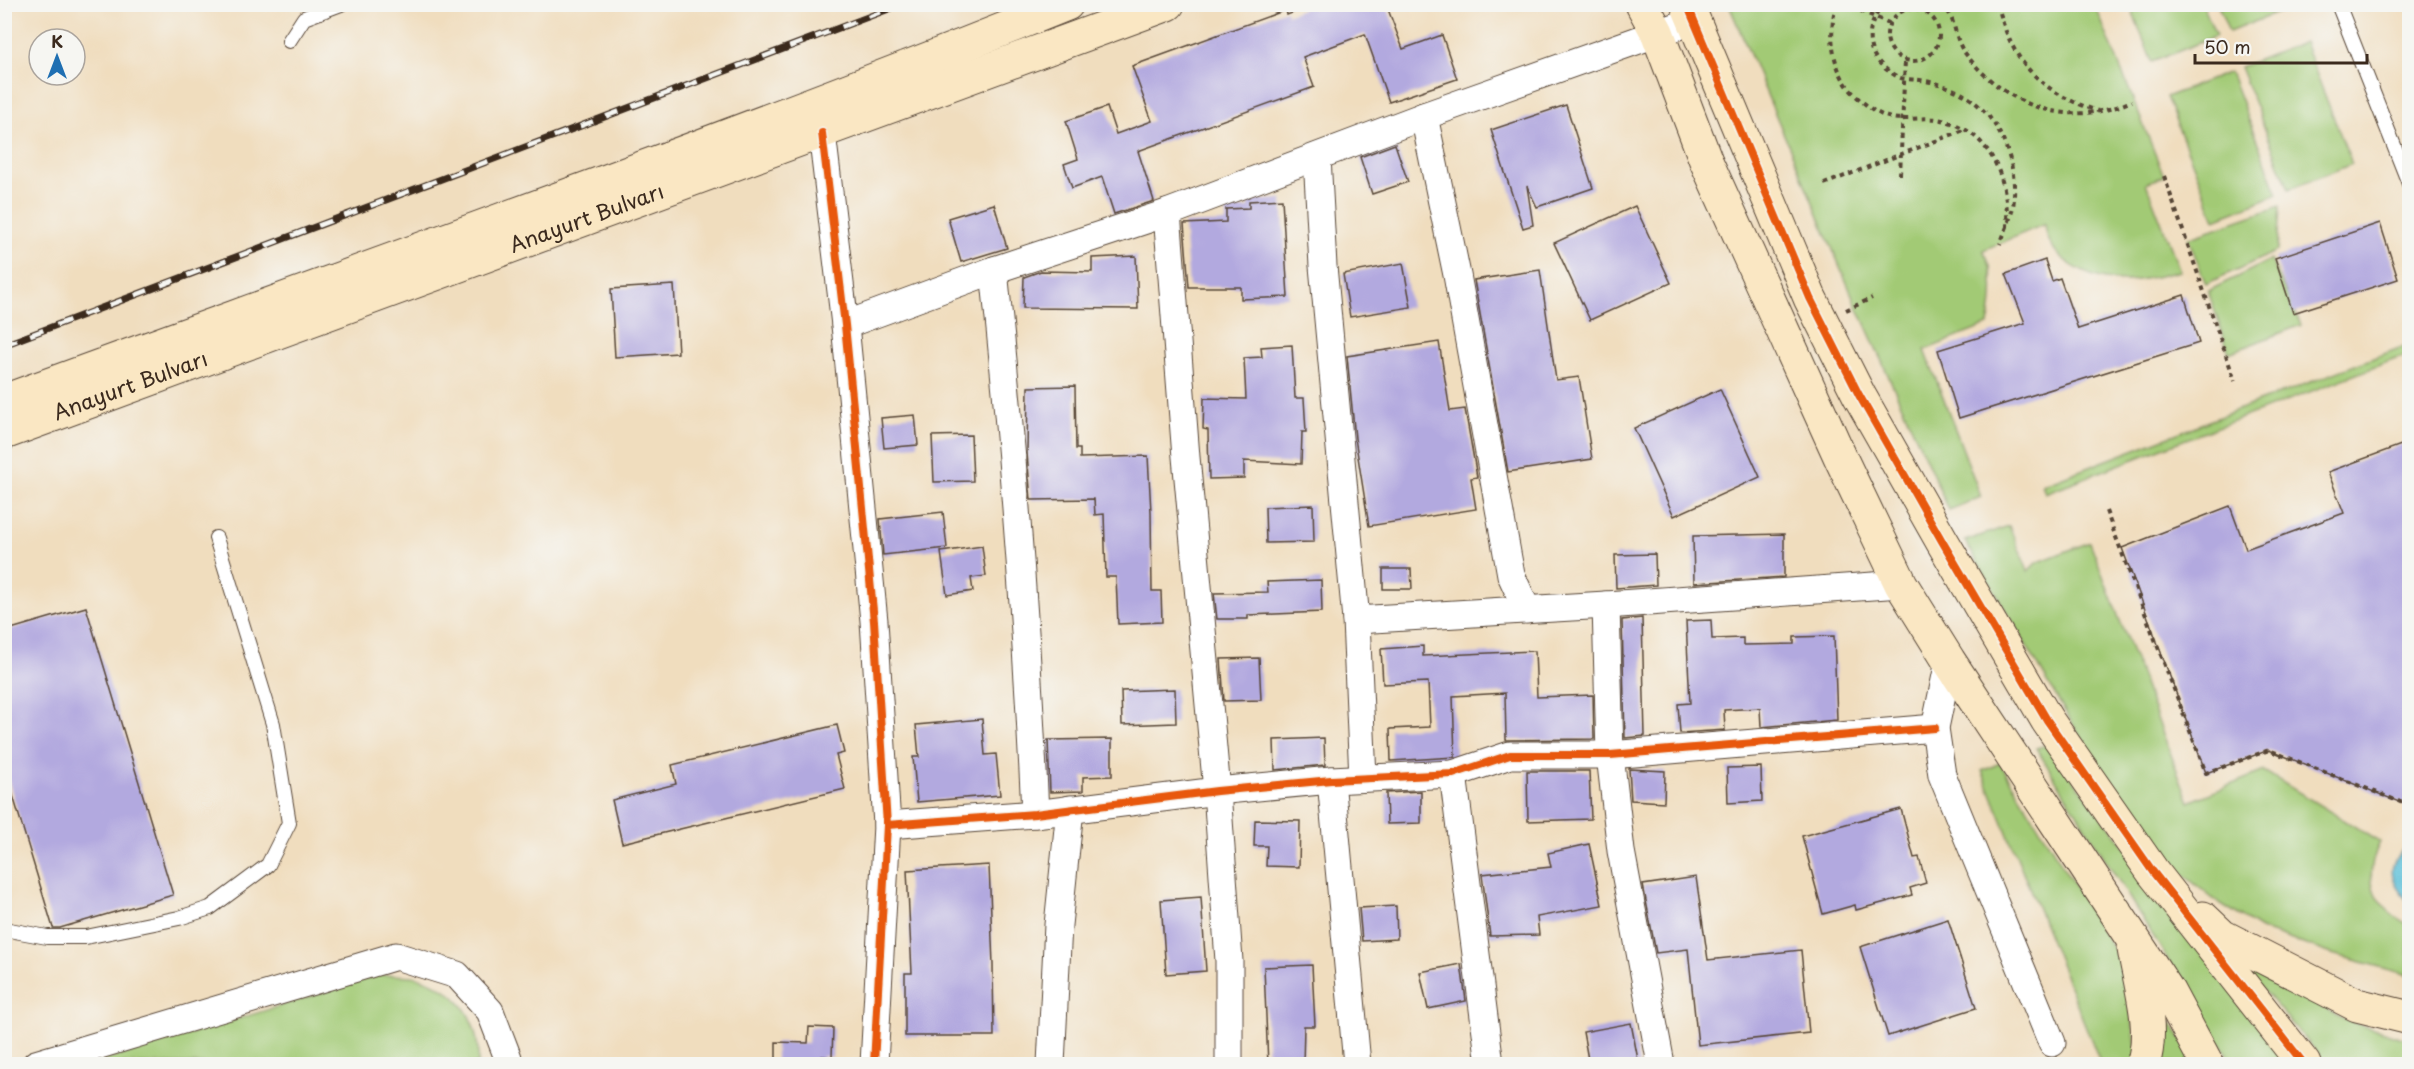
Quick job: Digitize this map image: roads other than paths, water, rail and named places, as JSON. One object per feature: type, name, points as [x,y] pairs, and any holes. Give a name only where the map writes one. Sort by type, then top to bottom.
[{"type":"street","name":"Anayurt Bulvarı","points":[[4,401],[566,195],[965,45],[1067,4]]},
{"type":"street","name":"Anayurt Bulvarı","points":[[4,433],[1168,4]]},
{"type":"street","points":[[1642,4],[1657,32],[1706,161],[1842,461],[1901,584],[1948,661],[2168,991],[2207,1065]]},
{"type":"street","points":[[845,325],[994,270],[1167,213],[1424,116],[1657,32],[1691,12],[1810,298],[1858,394],[2047,720],[2153,872],[2304,1065]]},
{"type":"street","points":[[1424,116],[1457,275],[1511,575],[1527,610]]},
{"type":"street","points":[[822,133],[845,325],[874,621],[887,825],[874,1065]]},
{"type":"street","points":[[1317,157],[1323,266],[1356,620],[1363,778]]},
{"type":"street","points":[[1167,213],[1187,469],[1217,791],[1229,961],[1228,1065]]},
{"type":"street","points":[[994,270],[1012,449],[1028,670],[1035,814]]},
{"type":"street","points":[[1356,620],[1901,584]]},
{"type":"street","points":[[1606,605],[1610,755],[1621,851],[1660,1065]]},
{"type":"street","points":[[1948,661],[1935,728],[1942,775],[2052,1043]]},
{"type":"street","points":[[887,825],[1035,814],[1217,791],[1331,780],[1454,774],[1510,755],[1610,755],[1935,728]]},
{"type":"street","points":[[1454,774],[1490,1065]]},
{"type":"street","points":[[1331,780],[1357,1065]]},
{"type":"street","points":[[1051,1065],[1058,925],[1070,809]]},
{"type":"street","points":[[2153,872],[2222,936],[2253,975],[2296,1000],[2347,1021],[2409,1039]]},
{"type":"street","points":[[2222,936],[2357,1005],[2409,1018]]},
{"type":"street","points":[[2132,938],[2147,1021],[2148,1051],[2143,1065]]},
{"type":"street","points":[[36,1065],[396,956],[457,975],[490,1011],[508,1058],[506,1065]]},
{"type":"lane","points":[[289,40],[304,18],[341,4]]},
{"type":"lane","points":[[2338,4],[2409,186]]},
{"type":"lane","points":[[4,928],[47,937],[86,937],[179,918],[210,908],[268,865],[289,823],[273,724],[216,538]]},
{"type":"water","points":[[2406,847],[2409,859],[2405,870],[2409,885],[2409,902],[2394,882],[2392,875],[2395,861]]},
{"type":"railway","points":[[4,345],[902,4]]}]
